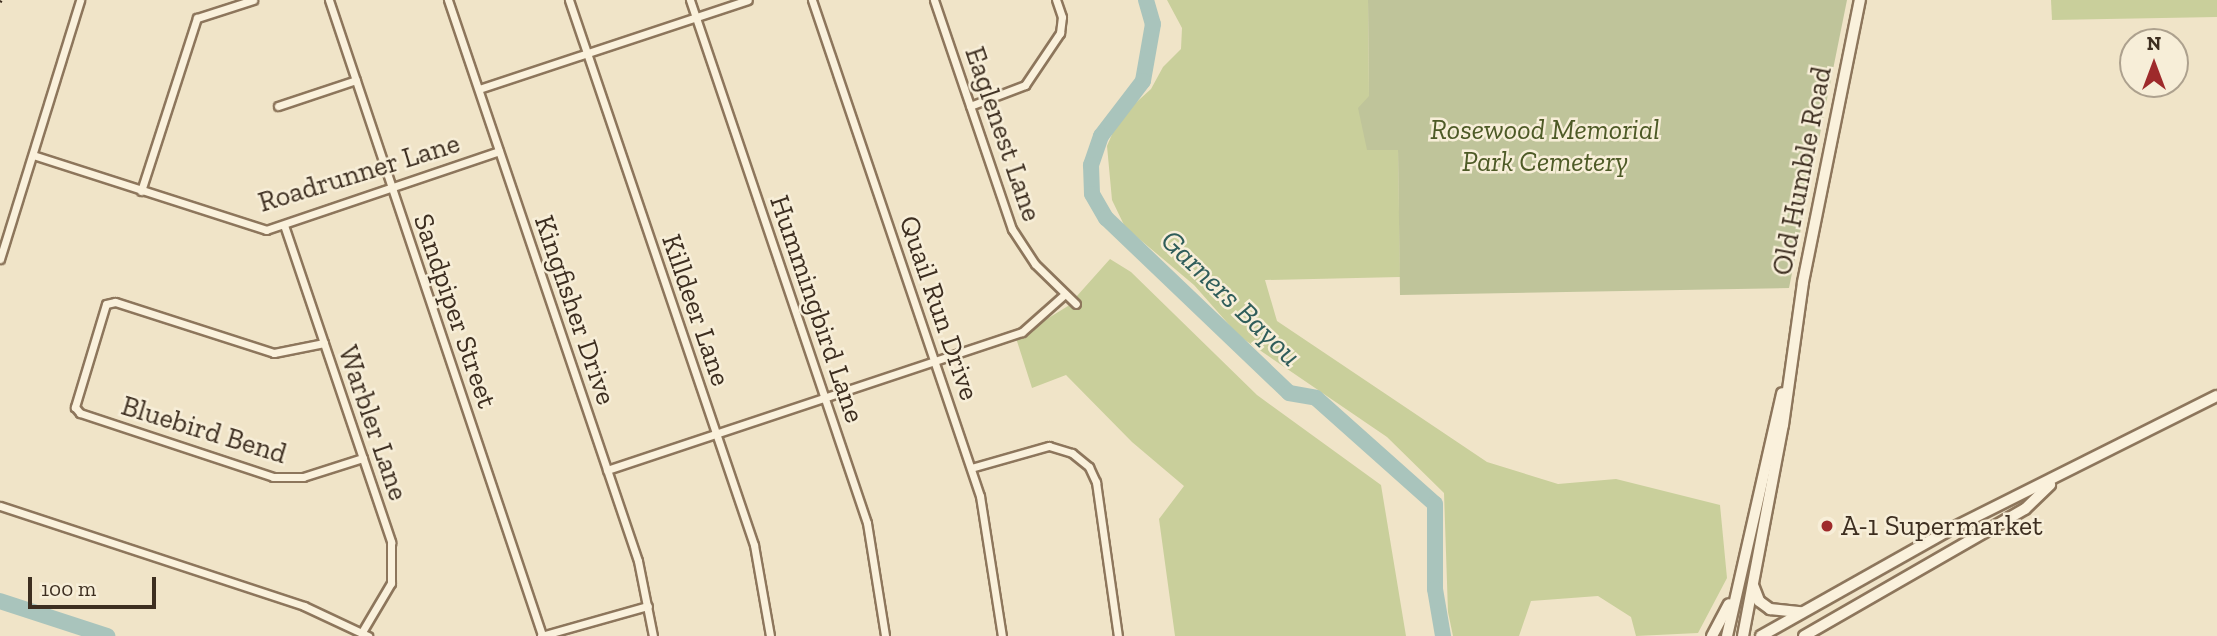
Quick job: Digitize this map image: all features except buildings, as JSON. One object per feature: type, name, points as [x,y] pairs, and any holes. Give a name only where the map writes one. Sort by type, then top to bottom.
[{"type":"main road","name":"Old Humble Road","points":[[1727,636],[1791,351],[1860,0]]},
{"type":"main road","name":"Old Humble Road","points":[[1743,636],[1783,425],[1791,351]]},
{"type":"main road","points":[[1761,636],[1951,528],[2056,479],[2217,396]]},
{"type":"main road","points":[[1804,636],[2025,509],[2056,479]]},
{"type":"main road","points":[[1753,583],[1764,606],[1802,612]]},
{"type":"main road","points":[[1712,636],[1736,591]]},
{"type":"street","points":[[0,259],[80,0]]},
{"type":"street","points":[[141,191],[197,18],[253,0]]},
{"type":"street","name":"Sandpiper Street","points":[[328,0],[541,636]]},
{"type":"street","name":"Kingfisher Drive","points":[[448,0],[607,470],[648,606],[653,636]]},
{"type":"street","name":"Killdeer Lane","points":[[569,0],[754,545],[770,636]]},
{"type":"street","name":"Hummingbird Lane","points":[[690,0],[867,523],[885,636]]},
{"type":"street","points":[[479,89],[748,0]]},
{"type":"street","name":"Quail Run Drive","points":[[812,0],[971,468],[986,526],[1002,636]]},
{"type":"street","name":"Eaglenest Lane","points":[[934,0],[1012,229],[1035,264],[1076,304]]},
{"type":"street","points":[[970,106],[1025,85],[1059,33],[1062,17],[1056,0]]},
{"type":"street","points":[[278,106],[356,80]]},
{"type":"street","name":"Roadrunner Lane","points":[[33,155],[257,230],[284,225],[499,151]]},
{"type":"street","name":"Warbler Lane","points":[[284,225],[391,542],[393,563],[383,604],[365,634]]},
{"type":"street","points":[[607,470],[1022,332],[1065,294]]},
{"type":"street","name":"Bluebird Bend","points":[[324,343],[274,353],[115,302],[106,304],[75,407],[80,413],[273,477],[303,477],[363,458]]},
{"type":"street","points":[[971,468],[1049,446],[1072,453],[1088,467],[1096,482],[1118,636]]},
{"type":"street","points":[[0,506],[304,606],[365,634]]},
{"type":"street","points":[[541,636],[648,606]]},
{"type":"green space","points":[[1167,0],[1368,0],[1369,96],[1398,149],[1400,277],[1265,280],[1277,321],[1487,462],[1558,484],[1616,479],[1720,505],[1727,578],[1698,633],[1636,636],[1631,617],[1598,596],[1531,601],[1519,636],[1453,636],[1448,612],[1444,493],[1387,437],[1239,336],[1194,285],[1125,227],[1112,200],[1107,146],[1119,118],[1151,89],[1163,67],[1181,49],[1182,28]]},
{"type":"green space","name":"Rosewood Memorial Park Cemetery","points":[[1368,0],[1847,0],[1789,288],[1400,295],[1398,150],[1367,150],[1358,108],[1369,96]]},
{"type":"green space","points":[[2051,0],[2217,0],[2217,17],[2052,20]]},
{"type":"green space","points":[[1110,259],[1131,272],[1257,395],[1381,485],[1406,636],[1175,636],[1159,519],[1184,486],[1132,442],[1066,375],[1032,388],[1016,338],[1068,306]]},
{"type":"waterway","name":"Garners Bayou","points":[[1146,0],[1153,24],[1143,81],[1101,136],[1091,165],[1092,194],[1106,218],[1289,393],[1316,398],[1435,504],[1435,589],[1443,636]]},
{"type":"waterway","points":[[0,601],[107,636]]},
{"type":"place","name":"A-1 Supermarket","points":[[1827,526]]}]
